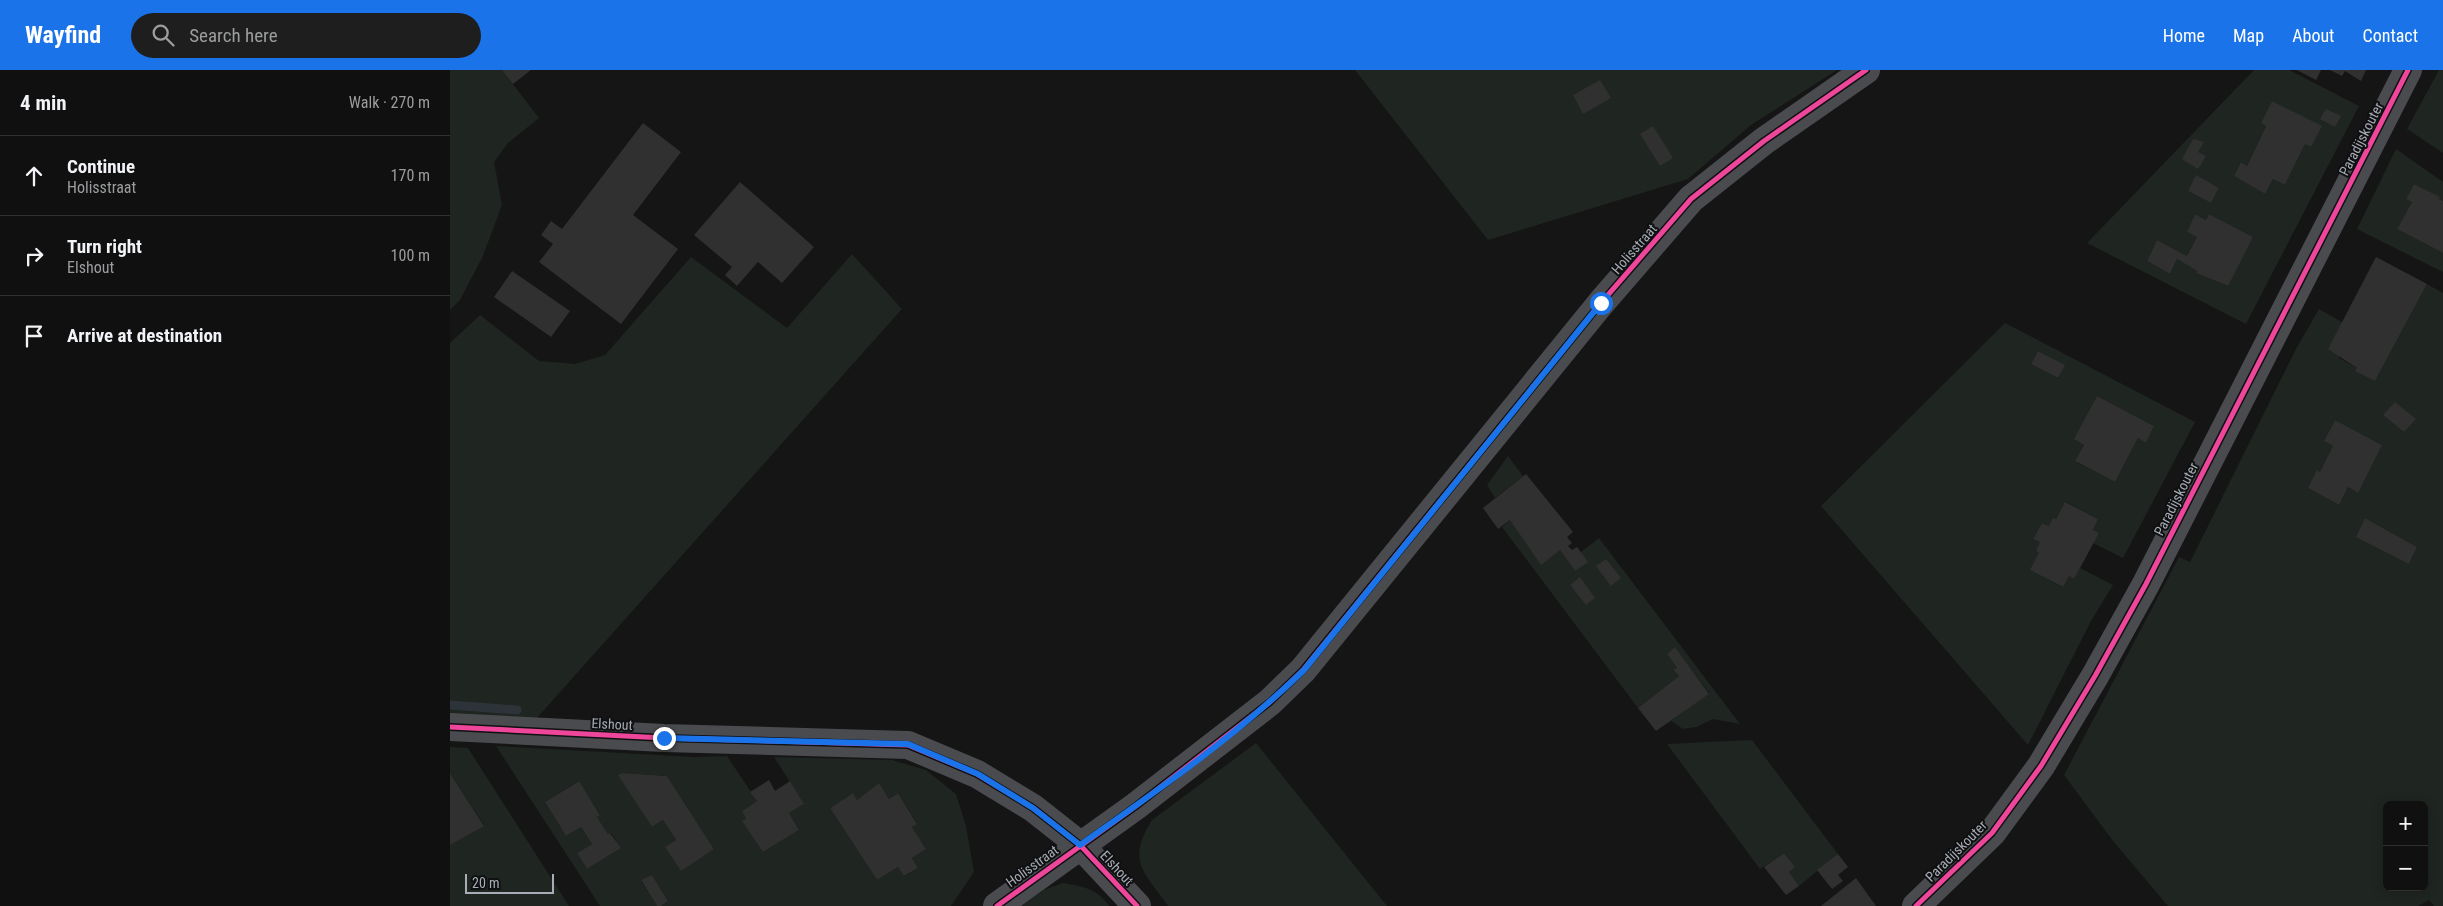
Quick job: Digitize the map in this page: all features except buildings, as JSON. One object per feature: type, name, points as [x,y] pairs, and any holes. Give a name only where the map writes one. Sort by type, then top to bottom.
[{"type":"street","name":"Holisstraat","points":[[997,906],[1136,806],[1270,702],[1304,670],[1601,303],[1691,199],[1764,140],[1866,70]]},
{"type":"street","name":"Paradijskouter","points":[[1916,906],[1992,833],[2041,766],[2095,676],[2146,584],[2408,70]]},
{"type":"street","name":"Elshout","points":[[450,727],[674,738],[908,744],[978,774],[1033,808],[1080,845],[1137,906]]},
{"type":"shaded area","points":[[450,70],[502,70],[539,118],[508,143],[494,162],[502,205],[483,256],[460,300],[450,310]]},
{"type":"shaded area","points":[[1355,70],[1837,70],[1751,125],[1688,179],[1488,240]]},
{"type":"shaded area","points":[[2254,70],[2289,70],[2359,106],[2246,324],[2087,243]],"holes":[[[2272,101],[2321,126],[2311,147],[2305,144],[2285,185],[2273,179],[2265,194],[2234,176],[2241,162],[2247,166],[2266,126],[2261,123]],[[2196,176],[2219,188],[2211,203],[2188,191]],[[2195,214],[2206,220],[2209,214],[2253,237],[2227,286],[2196,273],[2197,271],[2177,259],[2170,274],[2147,261],[2157,240],[2187,256],[2197,237],[2187,232]]]},
{"type":"shaded area","points":[[2439,70],[2443,70],[2443,153],[2407,129]]},
{"type":"shaded area","points":[[2396,149],[2443,182],[2443,201],[2414,184],[2406,199],[2412,202],[2397,229],[2443,253],[2443,272],[2357,229]]},
{"type":"shaded area","points":[[852,254],[902,309],[536,719],[450,714],[450,343],[480,315],[539,361],[575,364],[605,355],[691,257],[787,328]]},
{"type":"shaded area","points":[[2427,284],[2443,293],[2443,906],[2434,906],[2429,900],[2418,906],[2168,906],[2113,841],[2064,775],[2179,557],[2190,562],[2296,349],[2319,309],[2342,322],[2339,358],[2357,368],[2356,371],[2375,381]],"holes":[[[2395,402],[2415,419],[2404,432],[2384,415]],[[2335,420],[2382,445],[2358,493],[2348,487],[2339,505],[2308,488],[2317,471],[2320,472],[2333,446],[2324,441]],[[2365,518],[2417,547],[2409,564]]]},
{"type":"shaded area","points":[[2005,323],[2195,422],[2123,558],[2093,543],[2098,533],[2093,530],[2098,519],[2066,502],[2056,519],[2049,526],[2042,523],[2033,539],[2040,542],[2039,552],[2031,570],[2062,587],[2069,576],[2074,579],[2080,568],[2113,585],[2091,621],[2028,745],[1821,506]],"holes":[[[2038,351],[2064,365],[2058,378],[2031,364]],[[2097,396],[2154,426],[2146,443],[2138,438],[2115,482],[2076,462],[2084,445],[2075,439]]]},
{"type":"shaded area","points":[[1508,456],[1523,476],[1495,498],[1487,485]]},
{"type":"shaded area","points":[[1510,520],[1560,550],[1575,571],[1581,552],[1599,538],[1740,724],[1713,719],[1696,727],[1683,729],[1671,721],[1709,693],[1675,648],[1667,654],[1677,668],[1673,671],[1679,676],[1638,708],[1502,527]]},
{"type":"shaded area","points":[[1752,740],[1838,854],[1799,886],[1789,872],[1795,867],[1784,853],[1760,869],[1667,744]]},
{"type":"shaded area","points":[[1256,743],[1387,906],[1168,906],[1141,866],[1139,856],[1144,834],[1152,820]]},
{"type":"shaded area","points":[[496,746],[695,757],[727,756],[757,801],[742,811],[746,819],[743,821],[763,852],[799,830],[789,813],[804,804],[774,757],[892,760],[926,770],[956,794],[966,826],[974,872],[951,906],[661,906],[668,901],[652,875],[641,881],[657,906],[600,906]],"holes":[[[622,773],[667,776],[714,849],[681,870],[666,847],[676,840],[663,820],[652,827],[619,775]],[[578,781],[600,814],[597,817],[608,834],[611,833],[621,848],[587,869],[577,853],[592,844],[581,827],[566,836],[545,802]],[[879,783],[889,799],[898,793],[917,823],[912,827],[926,849],[912,858],[918,868],[905,876],[898,867],[877,880],[830,808],[853,793],[857,800]]]},
{"type":"shaded area","points":[[450,747],[468,748],[569,906],[450,906],[450,845],[484,825],[450,773]]},
{"type":"shaded area","points":[[1063,883],[1083,887],[1095,892],[1109,906],[1021,906],[1044,890]]},
{"type":"waterway","points":[[450,705],[517,710]]},
{"type":"cycle path","points":[[997,906],[1136,806],[1270,702],[1303,670],[1601,303],[1691,199],[1764,141],[1866,70]]},
{"type":"cycle path","points":[[1916,906],[1992,833],[2041,766],[2095,676],[2146,584],[2408,70]]},
{"type":"cycle path","points":[[450,727],[664,738],[908,745],[977,774],[1033,808],[1080,845],[1137,906]]},
{"type":"route","points":[[664,738],[908,744],[978,774],[1033,808],[1080,845],[1136,806],[1270,702],[1304,670],[1601,303]]}]
